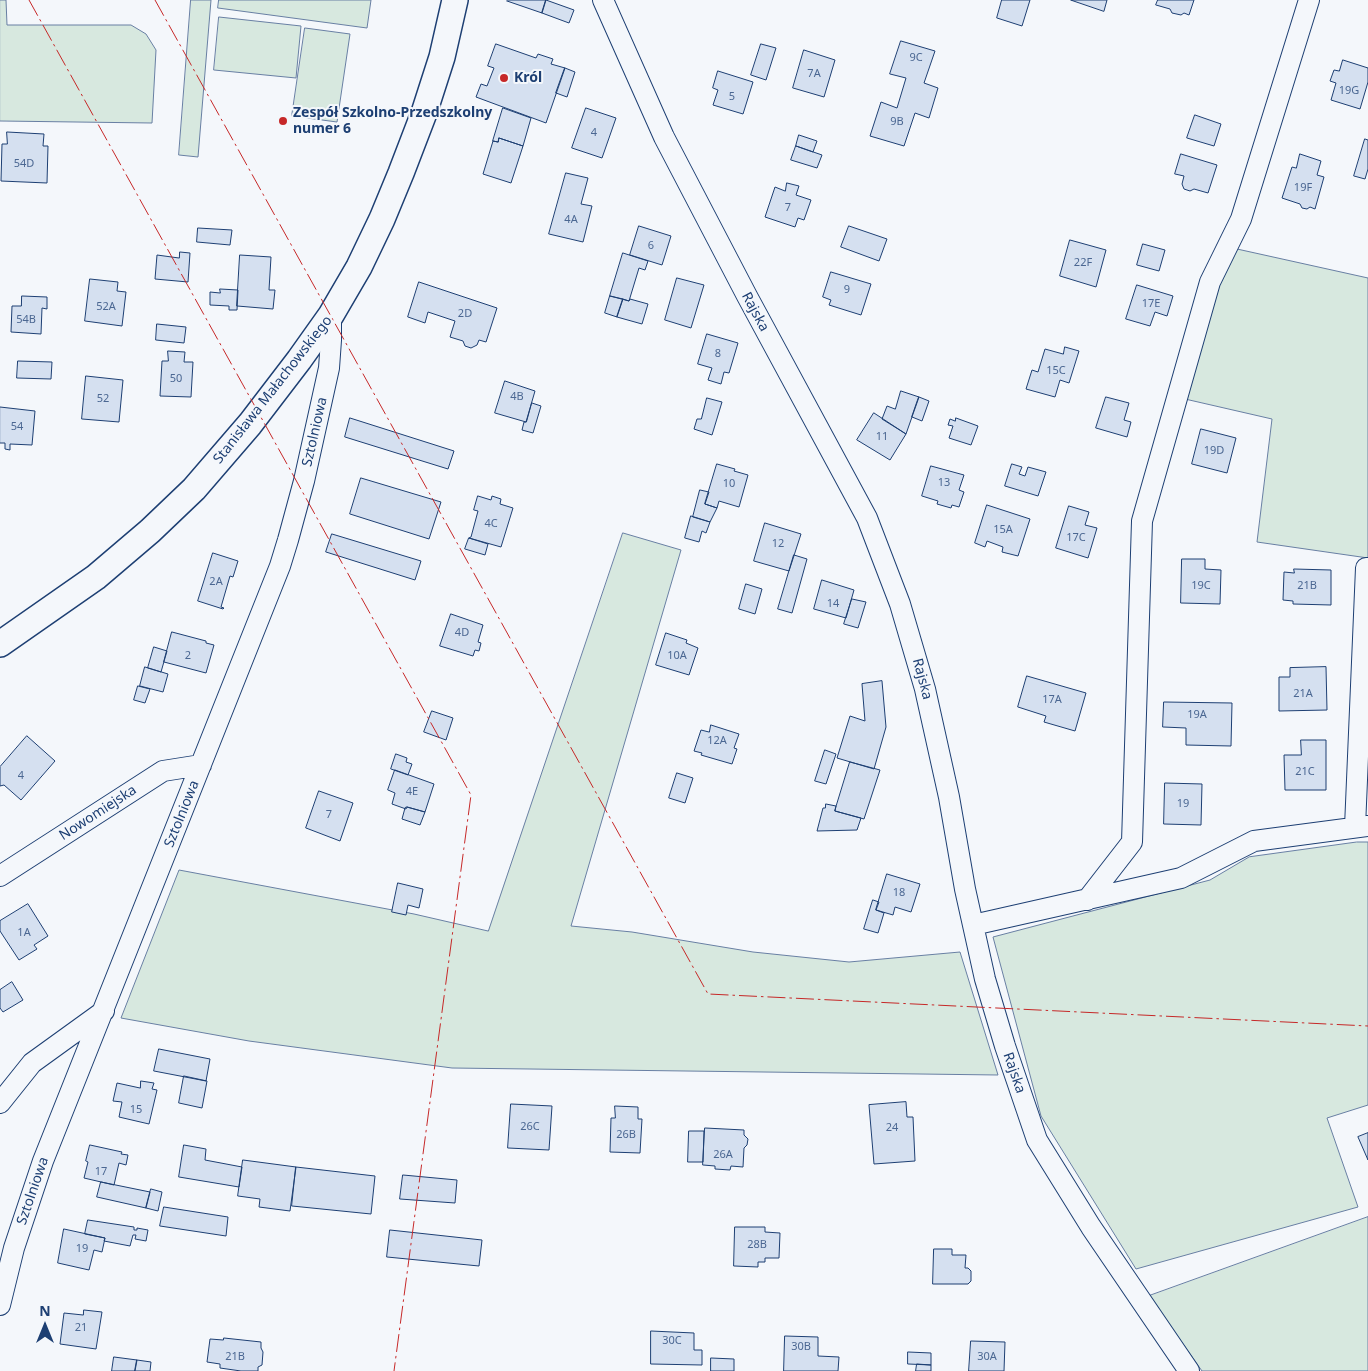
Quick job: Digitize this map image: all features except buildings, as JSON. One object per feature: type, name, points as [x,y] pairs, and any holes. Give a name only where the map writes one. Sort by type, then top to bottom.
[{"type":"street","name":"Stanisława Małachowskiego","points":[[0,644],[96,577],[150,531],[194,489],[250,424],[331,315],[359,267],[401,173],[424,113],[442,57],[455,0]]},
{"type":"street","points":[[1087,900],[1132,842],[1142,521],[1210,282],[1241,219],[1309,0]]},
{"type":"street","name":"Rajska","points":[[605,1],[664,137],[747,296],[867,518],[900,604],[925,689],[949,797],[972,925],[985,979],[1005,1046],[1037,1140],[1091,1227],[1189,1371]]},
{"type":"street","name":"Sztolniowa","points":[[0,1305],[14,1248],[46,1152],[269,596],[288,540],[318,421],[329,368],[331,315]]},
{"type":"street","points":[[972,925],[1181,878],[1254,840],[1361,827],[1366,568],[1368,568]]},
{"type":"street","name":"Nowomiejska","points":[[0,876],[163,771],[201,765]]},
{"type":"street","points":[[0,1103],[32,1063],[104,1011]]},
{"type":"shaded area","points":[[0,0],[6,0],[7,25],[131,25],[146,34],[156,50],[152,123],[0,121]]},
{"type":"shaded area","points":[[191,0],[211,0],[198,157],[179,155]]},
{"type":"shaded area","points":[[219,0],[371,0],[367,28],[218,8]]},
{"type":"shaded area","points":[[219,17],[301,26],[296,78],[214,70]]},
{"type":"shaded area","points":[[305,28],[350,34],[337,122],[292,116]]},
{"type":"shaded area","points":[[1237,249],[1368,278],[1368,558],[1257,542],[1272,419],[1185,399],[1221,274]]},
{"type":"shaded area","points":[[623,533],[681,550],[571,926],[632,932],[753,952],[849,962],[960,952],[998,1075],[452,1068],[249,1041],[121,1018],[179,870],[414,914],[488,931]]},
{"type":"shaded area","points":[[1368,842],[1368,1105],[1327,1118],[1358,1207],[1136,1269],[1041,1116],[993,937],[1210,880],[1249,857]]},
{"type":"shaded area","points":[[1368,1217],[1368,1371],[1202,1371],[1149,1296]]},
{"type":"power","points":[[29,0],[471,795],[394,1371]]},
{"type":"power","points":[[155,0],[708,994],[1368,1026]]},
{"type":"place","name":"Król","points":[[504,78]]},
{"type":"place","name":"Zespół Szkolno-Przedszkolny numer 6","points":[[283,121]]}]
